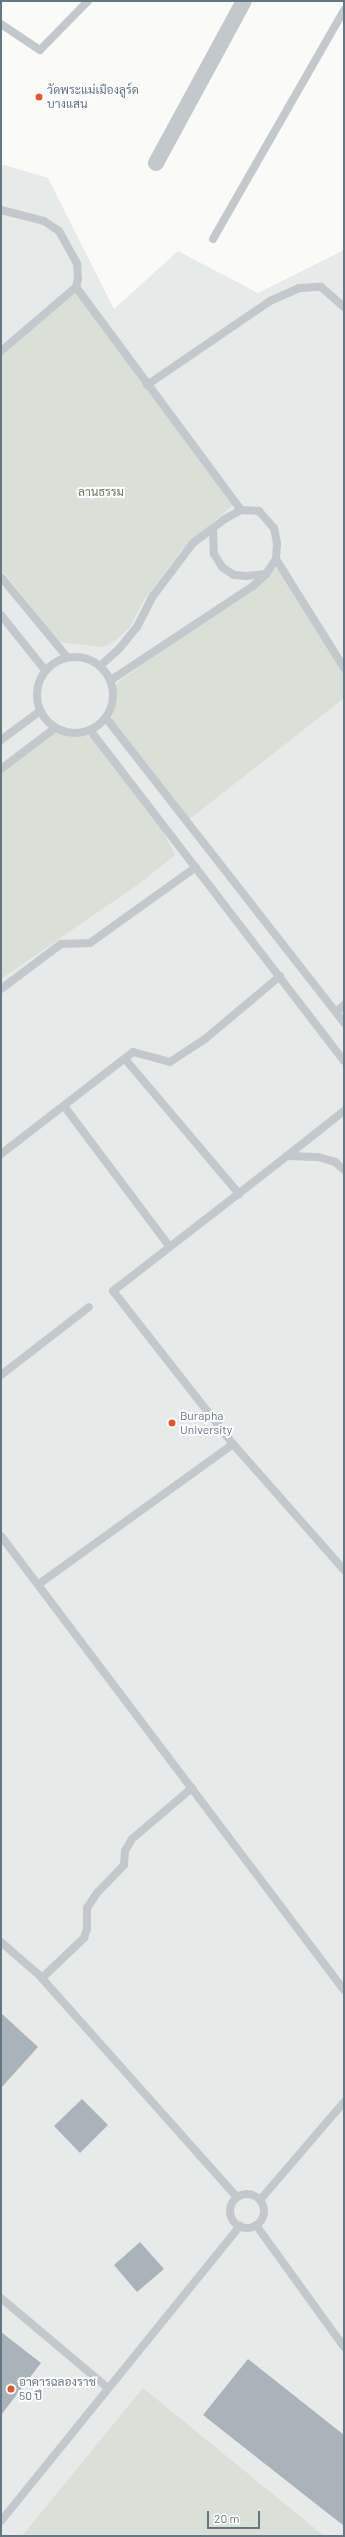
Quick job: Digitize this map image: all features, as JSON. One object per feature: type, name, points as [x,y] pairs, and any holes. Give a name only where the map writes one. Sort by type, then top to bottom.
[{"type":"street","points":[[156,163],[244,1]]},
{"type":"lane","points":[[1,24],[40,50],[88,1]]},
{"type":"lane","points":[[213,239],[344,10]]},
{"type":"lane","points":[[1,210],[44,221],[59,231],[77,264],[76,287],[147,385],[241,510]]},
{"type":"lane","points":[[1,351],[76,287]]},
{"type":"lane","points":[[147,385],[270,301],[299,288],[321,287],[344,307]]},
{"type":"lane","points":[[100,666],[119,649],[137,627],[153,596],[193,543],[212,530],[223,520],[241,510],[259,511],[274,528],[278,544],[276,559],[266,574],[253,586],[201,622],[111,680]]},
{"type":"lane","points":[[212,530],[214,554],[222,567],[234,574],[246,576],[266,574]]},
{"type":"lane","points":[[276,559],[344,668]]},
{"type":"lane","points":[[1,577],[67,657]]},
{"type":"lane","points":[[1,615],[45,670]]},
{"type":"lane","points":[[79,656],[100,666],[111,680],[113,700],[106,718],[90,730],[67,733],[56,728],[40,711],[37,690],[45,670],[55,662],[67,657],[79,656]]},
{"type":"lane","points":[[1,740],[40,711]]},
{"type":"lane","points":[[106,718],[344,1023]]},
{"type":"lane","points":[[1,769],[56,728]]},
{"type":"lane","points":[[90,730],[344,1061]]},
{"type":"lane","points":[[1,988],[61,944],[90,943],[196,867]]},
{"type":"lane","points":[[1,1154],[133,1052],[170,1062],[205,1039],[280,976]]},
{"type":"lane","points":[[336,1012],[344,1005]]},
{"type":"lane","points":[[125,1059],[239,1194]]},
{"type":"lane","points":[[64,1106],[169,1246]]},
{"type":"lane","points":[[344,1111],[113,1291],[232,1444],[344,1570]]},
{"type":"lane","points":[[287,1156],[318,1157],[335,1162],[344,1170]]},
{"type":"lane","points":[[1,1375],[89,1307]]},
{"type":"lane","points":[[38,1584],[232,1444]]},
{"type":"lane","points":[[1,1536],[344,1990]]},
{"type":"lane","points":[[42,1978],[84,1938],[87,1930],[87,1908],[97,1893],[124,1865],[125,1851],[132,1839],[192,1788]]},
{"type":"lane","points":[[1,1942],[42,1978],[237,2197]]},
{"type":"lane","points":[[260,2200],[344,2102]]},
{"type":"lane","points":[[250,2194],[260,2200],[263,2216],[256,2225],[240,2226],[235,2222],[230,2212],[231,2206],[237,2197],[250,2194]]},
{"type":"lane","points":[[256,2225],[344,2347]]},
{"type":"lane","points":[[1,2521],[240,2226]]},
{"type":"lane","points":[[1,2298],[108,2388]]},
{"type":"shaded area","name":"Burapha University","points":[[1,164],[48,178],[114,309],[178,251],[258,293],[344,250],[344,2536],[1,2536]]},
{"type":"green space","name":"ลานธรรม","points":[[76,287],[233,505],[182,549],[142,603],[130,627],[115,641],[103,647],[59,642],[1,569],[1,351]]},
{"type":"green space","points":[[280,565],[344,669],[344,698],[187,821],[111,725],[117,683]]},
{"type":"green space","points":[[55,728],[96,738],[153,812],[175,855],[140,883],[1,979],[1,769]]},
{"type":"green space","points":[[143,2388],[323,2535],[22,2536]]},
{"type":"building","points":[[1,2013],[38,2047],[1,2088]]},
{"type":"building","points":[[82,2099],[108,2125],[80,2153],[54,2126]]},
{"type":"building","points":[[140,2242],[164,2269],[137,2292],[114,2265]]},
{"type":"building","name":"อาคารฉลองราช 50 ปี","points":[[1,2332],[41,2363],[1,2415]]},
{"type":"building","points":[[248,2359],[344,2435],[344,2526],[203,2415]]},
{"type":"place","name":"วัดพระแม่เมืองลูร์ด บางแสน","points":[[39,97]]},
{"type":"place","name":"Burapha University","points":[[172,1423]]},
{"type":"place","name":"อาคารฉลองราช 50 ปี","points":[[11,2389]]}]
